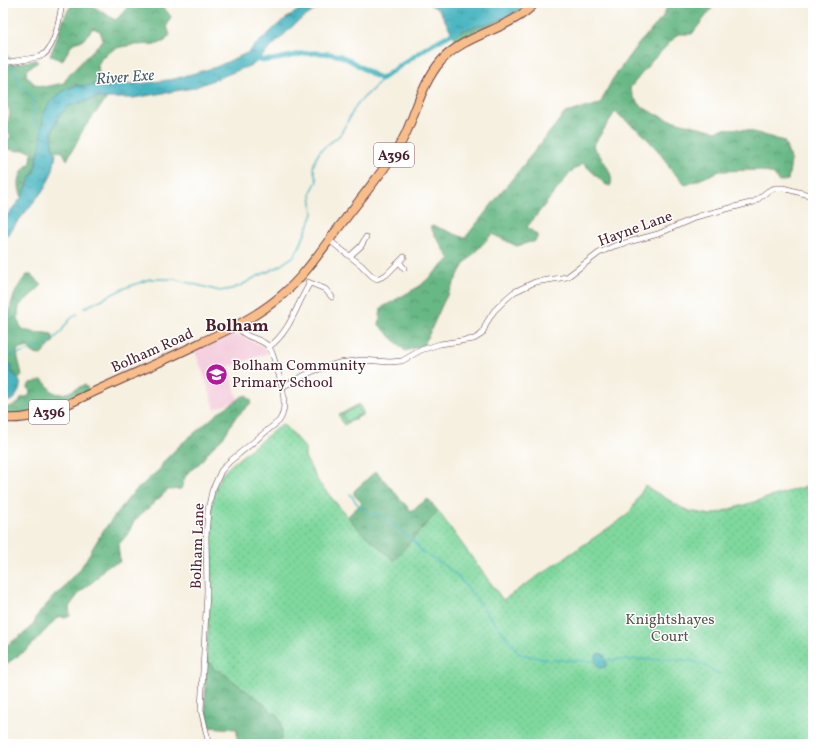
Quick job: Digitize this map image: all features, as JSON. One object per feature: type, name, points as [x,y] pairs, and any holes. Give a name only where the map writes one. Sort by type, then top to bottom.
[{"type":"main road","name":"A396","points":[[329,240],[394,155],[405,134],[426,83],[442,60],[460,45],[515,19],[535,3]]},
{"type":"main road","name":"Bolham Road","points":[[3,418],[12,419],[42,414],[63,406],[187,350],[237,325],[270,304],[292,286],[310,266],[329,240]]},
{"type":"street","points":[[5,62],[41,56],[47,51],[51,46],[62,4],[68,3]]},
{"type":"street","name":"Hayne Lane","points":[[282,388],[311,372],[338,362],[362,360],[395,362],[408,358],[421,350],[440,344],[474,339],[482,334],[494,311],[514,292],[535,282],[567,277],[599,254],[614,246],[658,234],[699,216],[754,202],[768,190],[783,188],[813,196]]},
{"type":"street","points":[[350,256],[361,246],[366,237]]},
{"type":"street","points":[[329,240],[350,256],[372,276],[378,279],[383,277],[400,263],[404,257]]},
{"type":"street","points":[[400,263],[404,268]]},
{"type":"street","points":[[237,325],[245,335],[261,341],[269,347],[282,336],[294,316],[308,282],[325,289],[332,297]]},
{"type":"street","name":"Bolham Lane","points":[[210,744],[201,710],[207,592],[206,537],[208,510],[212,491],[221,471],[229,462],[281,418],[283,405],[280,375],[269,347]]},
{"type":"shaded area","name":"Bolham Community Primary School","points":[[232,335],[239,336],[266,348],[268,353],[228,367],[238,400],[215,409],[194,349]]},
{"type":"green space","points":[[73,3],[89,3],[115,20],[131,3],[149,3],[158,5],[171,17],[167,26],[170,35],[165,41],[158,44],[132,45],[116,48],[102,57],[98,65],[100,85],[75,86],[41,143],[35,169],[22,197],[19,187],[21,173],[31,163],[32,151],[19,151],[3,148],[3,141],[8,140],[11,136],[6,131],[10,112],[3,94],[3,66],[36,60],[38,62],[27,69],[26,75],[35,84],[39,86],[47,86],[64,83],[67,77],[103,40],[100,31],[93,28],[83,40],[73,43],[62,61],[50,55],[66,15]]},
{"type":"green space","points":[[529,3],[518,13],[505,20],[474,31],[458,42],[453,35],[464,29]]},
{"type":"green space","points":[[669,3],[716,3],[692,34],[678,34],[651,62],[630,88],[634,98],[650,112],[684,124],[716,131],[732,128],[740,129],[784,141],[791,161],[788,180],[779,182],[773,174],[757,170],[720,171],[686,185],[671,170],[661,154],[642,133],[615,112],[593,146],[609,171],[612,182],[610,186],[605,184],[583,163],[571,172],[527,227],[537,235],[534,242],[517,246],[492,234],[464,264],[443,303],[424,345],[405,351],[379,325],[381,308],[420,286],[450,259],[430,227],[434,226],[465,238],[565,113],[600,104],[612,80],[634,49],[662,18]]},
{"type":"green space","points":[[96,98],[107,98],[84,128],[67,160],[63,152],[54,150],[52,146],[52,132],[59,115],[69,106]]},
{"type":"green space","points":[[27,275],[31,275],[42,285],[19,306],[19,323],[25,330],[31,332],[52,334],[54,341],[41,355],[34,354],[28,347],[17,350],[22,376],[19,378],[12,373],[8,363],[3,361],[3,337],[5,335],[14,295],[17,288]]},
{"type":"green space","points":[[42,380],[53,392],[57,394],[69,392],[85,385],[88,389],[86,393],[75,399],[29,414],[3,415],[3,407],[10,407],[19,403],[21,398],[29,396],[30,392],[28,387],[30,383]]},
{"type":"green space","points":[[246,395],[252,402],[235,418],[223,438],[211,449],[198,465],[189,471],[185,477],[181,489],[168,490],[134,521],[128,534],[118,545],[120,562],[107,566],[96,579],[80,592],[69,607],[70,616],[65,618],[59,616],[28,649],[3,666],[3,648],[26,632],[35,622],[36,617],[55,595],[63,590],[69,580],[79,571],[103,531],[131,495],[160,469],[164,461],[180,445],[222,410]]},
{"type":"green space","points":[[359,404],[364,414],[344,425],[339,415]]},
{"type":"green space","points":[[357,407],[361,414],[346,422],[342,415]]},
{"type":"green space","name":"Knightshayes Court","points":[[282,424],[305,448],[305,457],[319,483],[359,530],[394,560],[438,511],[503,600],[626,516],[630,512],[645,486],[682,508],[689,511],[711,515],[813,484],[813,744],[277,744],[281,740],[282,729],[280,719],[276,713],[272,713],[268,707],[220,671],[215,670],[206,658],[209,609],[209,539],[212,504],[217,485],[223,473],[231,465]]},
{"type":"green space","points":[[376,471],[411,511],[428,499],[438,511],[394,560],[359,530],[348,516],[362,503],[354,495],[354,491]]},
{"type":"green space","points":[[206,658],[215,670],[220,671],[281,718],[282,734],[281,740],[277,744],[237,744],[237,729],[207,727],[205,701]]},
{"type":"water","points":[[309,3],[330,3],[318,8],[297,22],[254,64],[193,88],[133,98],[96,98],[69,106],[59,115],[52,132],[52,146],[56,154],[53,170],[45,188],[3,240],[3,220],[22,197],[35,169],[41,143],[43,115],[50,102],[66,89],[75,86],[147,83],[174,79],[216,67],[247,53],[281,22]]},
{"type":"water","points":[[428,3],[529,3],[504,18],[467,29],[453,35],[440,11]]},
{"type":"water","points":[[3,361],[12,366],[12,373],[20,382],[20,387],[15,398],[10,401],[3,402]]},
{"type":"water","points":[[600,653],[604,655],[607,663],[605,667],[601,668],[598,667],[595,661],[597,654]]},
{"type":"waterway","points":[[252,59],[270,60],[310,53],[331,54],[341,56],[381,79],[426,48],[458,30]]},
{"type":"waterway","points":[[3,50],[10,60]]},
{"type":"waterway","points":[[11,63],[21,86],[32,97],[34,124],[43,129]]},
{"type":"waterway","points":[[84,308],[125,288],[150,279],[174,279],[220,291],[231,289],[278,267],[294,256],[300,246],[313,214],[311,192],[317,181],[313,167],[316,158],[321,150],[340,135],[357,104],[381,79]]},
{"type":"waterway","points":[[3,354],[9,355],[23,353],[51,341],[77,314]]},
{"type":"waterway","points":[[350,494],[359,506],[364,508],[369,514],[379,514],[412,539],[422,552],[426,553],[456,574],[520,654],[548,660]]},
{"type":"waterway","points":[[607,660],[672,659]]},
{"type":"waterway","points":[[552,660],[595,661]]},
{"type":"waterway","points":[[675,660],[688,660],[698,663],[719,674]]},
{"type":"place","name":"Bolham Community Primary School","points":[[217,374]]},
{"type":"district","name":"Bolham","points":[[237,325]]},
{"type":"water label","name":"River Exe","points":[[125,76]]}]
